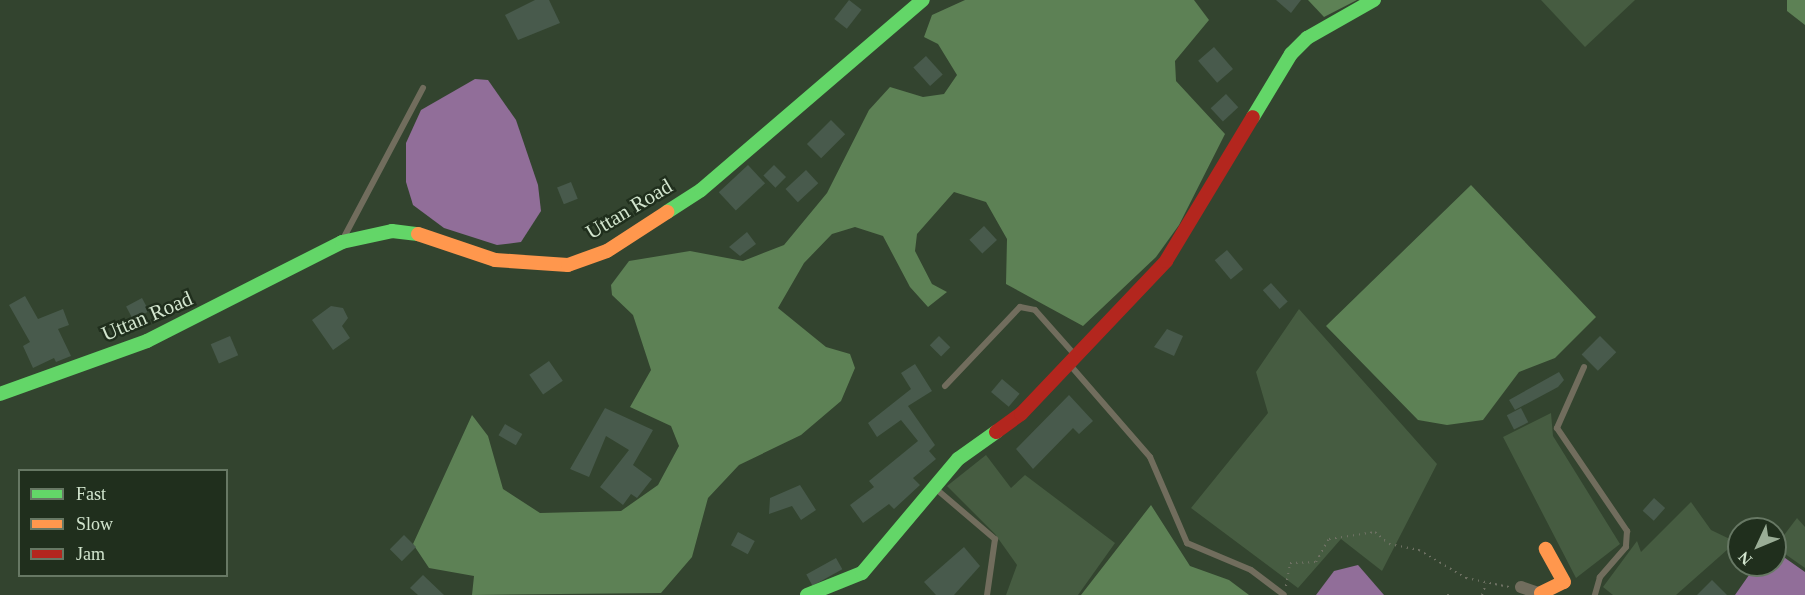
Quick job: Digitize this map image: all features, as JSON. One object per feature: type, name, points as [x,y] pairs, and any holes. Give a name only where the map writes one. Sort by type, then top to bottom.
[{"type":"main road","name":"Uttan Road","points":[[0,394],[147,341],[342,242],[393,231],[434,236],[495,260],[568,265],[607,251],[701,190],[923,0]]},
{"type":"main road","points":[[807,595],[862,573],[958,459],[1022,414],[1071,358],[1166,261],[1189,229],[1205,193],[1291,54],[1307,38],[1374,0]]},
{"type":"main road","points":[[1542,594],[1564,582],[1546,549]]},
{"type":"street","points":[[1521,587],[1542,594]]},
{"type":"lane","points":[[342,242],[423,88]]},
{"type":"lane","points":[[945,386],[1020,307],[1035,310],[1150,457],[1187,543],[1251,570],[1285,595]]},
{"type":"lane","points":[[1584,367],[1557,428],[1627,531],[1626,547],[1600,577],[1595,595]]},
{"type":"lane","points":[[933,486],[995,539],[987,595]]},
{"type":"path","points":[[1285,595],[1290,563],[1316,562],[1329,539],[1375,532],[1389,544],[1419,550],[1486,584],[1521,587]]},
{"type":"path","points":[[1482,595],[1486,584]]},
{"type":"green space","points":[[965,0],[1194,0],[1209,20],[1175,61],[1176,81],[1225,134],[1179,225],[1156,257],[1083,326],[1006,284],[1007,239],[986,202],[954,192],[917,234],[915,251],[932,284],[947,292],[928,307],[910,287],[883,236],[855,227],[832,234],[804,263],[778,308],[826,347],[850,354],[855,368],[841,401],[801,435],[739,465],[708,498],[692,557],[661,593],[472,595],[474,576],[429,568],[413,544],[472,415],[488,436],[503,489],[540,513],[621,511],[658,485],[679,446],[671,426],[630,407],[651,370],[633,315],[612,295],[611,285],[629,261],[690,251],[743,261],[784,245],[827,193],[869,110],[890,87],[923,97],[944,94],[957,75],[938,44],[924,37],[932,15]]},
{"type":"green space","points":[[1308,0],[1357,0],[1324,17]]},
{"type":"green space","points":[[1541,0],[1635,0],[1585,47]]},
{"type":"green space","points":[[1787,0],[1805,0],[1805,25],[1787,11]]},
{"type":"green space","points":[[1471,185],[1596,317],[1555,358],[1519,372],[1483,420],[1447,425],[1418,420],[1326,326]]},
{"type":"green space","points":[[1299,309],[1437,464],[1382,571],[1341,539],[1298,588],[1191,508],[1268,413],[1256,372]]},
{"type":"green space","points":[[1551,413],[1553,436],[1620,544],[1576,578],[1503,437]]},
{"type":"green space","points":[[986,455],[1011,488],[1025,475],[1115,543],[1078,595],[1006,595],[1017,565],[995,534],[947,486]]},
{"type":"green space","points":[[1691,502],[1711,530],[1727,538],[1727,550],[1676,595],[1613,595],[1603,587],[1637,541],[1641,552]]},
{"type":"green space","points":[[1151,505],[1190,566],[1229,580],[1249,595],[1081,595]]},
{"type":"green space","points":[[1797,518],[1805,527],[1805,568],[1787,555],[1787,531]]},
{"type":"shaded area","points":[[475,79],[488,80],[516,120],[538,185],[541,211],[521,242],[497,245],[444,228],[413,205],[406,182],[406,143],[421,110]]},
{"type":"shaded area","points":[[1787,559],[1805,572],[1805,595],[1735,595],[1748,577],[1787,577]]},
{"type":"shaded area","points":[[1358,565],[1384,595],[1316,595],[1334,571]]},
{"type":"building","points":[[535,0],[549,0],[560,23],[518,40],[505,15]]},
{"type":"building","points":[[849,0],[862,10],[847,29],[834,19]]},
{"type":"building","points":[[1276,0],[1301,0],[1291,13]]},
{"type":"building","points":[[1214,47],[1233,69],[1217,83],[1198,61]]},
{"type":"building","points":[[926,56],[943,75],[930,86],[913,67]]},
{"type":"building","points":[[1226,94],[1238,107],[1223,121],[1211,108]]},
{"type":"building","points":[[831,120],[845,134],[821,158],[807,144]]},
{"type":"building","points":[[748,165],[765,183],[736,211],[719,192]]},
{"type":"building","points":[[774,165],[786,177],[775,188],[763,176]]},
{"type":"building","points":[[806,170],[818,183],[798,202],[786,189]]},
{"type":"building","points":[[571,182],[578,199],[564,204],[557,188]]},
{"type":"building","points":[[984,226],[997,240],[982,254],[969,240]]},
{"type":"building","points":[[747,232],[756,244],[740,256],[729,247]]},
{"type":"building","points":[[1227,250],[1243,269],[1231,279],[1215,260]]},
{"type":"building","points":[[1271,283],[1288,302],[1280,309],[1263,290]]},
{"type":"building","points":[[25,296],[38,319],[63,309],[69,325],[58,329],[71,356],[56,362],[54,358],[33,368],[23,346],[30,342],[9,305]]},
{"type":"building","points":[[142,298],[149,311],[133,320],[126,306]]},
{"type":"building","points":[[331,306],[343,308],[348,318],[342,326],[350,338],[333,350],[312,320]]},
{"type":"building","points":[[1167,329],[1183,336],[1174,356],[1154,347]]},
{"type":"building","points":[[230,336],[238,355],[219,364],[211,344]]},
{"type":"building","points":[[939,336],[950,347],[941,357],[930,345]]},
{"type":"building","points":[[1600,336],[1616,352],[1598,371],[1582,354]]},
{"type":"building","points":[[549,361],[563,381],[543,394],[529,375]]},
{"type":"building","points":[[915,364],[932,391],[908,406],[935,445],[929,451],[936,459],[913,478],[920,485],[894,509],[889,504],[863,523],[850,505],[874,487],[869,481],[918,441],[901,420],[877,437],[868,423],[911,389],[901,373]]},
{"type":"building","points":[[1559,372],[1564,380],[1558,387],[1515,410],[1509,400]]},
{"type":"building","points":[[1002,379],[1020,394],[1009,407],[991,392]]},
{"type":"building","points":[[1069,395],[1093,421],[1079,434],[1073,428],[1033,469],[1016,449]]},
{"type":"building","points":[[605,408],[653,430],[633,465],[652,479],[637,498],[631,494],[623,505],[600,487],[629,450],[606,436],[589,477],[570,469]]},
{"type":"building","points":[[1521,408],[1528,422],[1514,430],[1507,415]]},
{"type":"building","points":[[505,424],[522,434],[516,445],[498,435]]},
{"type":"building","points":[[800,485],[816,510],[801,520],[792,506],[769,514],[770,498]]},
{"type":"building","points":[[1654,498],[1665,508],[1654,521],[1643,511]]},
{"type":"building","points":[[738,532],[755,541],[748,554],[731,545]]},
{"type":"building","points":[[404,535],[416,547],[402,561],[390,549]]},
{"type":"building","points":[[964,547],[980,566],[954,595],[936,595],[924,582]]},
{"type":"building","points":[[836,558],[842,569],[813,586],[806,574]]},
{"type":"building","points":[[423,575],[444,595],[418,595],[410,588]]},
{"type":"building","points":[[1712,580],[1727,595],[1697,595]]},
{"type":"traffic: fast","points":[[667,212],[701,190],[923,0]]},
{"type":"traffic: fast","points":[[1253,117],[1291,54],[1307,38],[1374,0]]},
{"type":"traffic: fast","points":[[0,394],[147,341],[342,242],[392,231],[418,234]]},
{"type":"traffic: fast","points":[[807,595],[862,573],[958,459],[996,432]]},
{"type":"traffic: slow","points":[[418,234],[495,260],[568,265],[607,251],[667,212]]},
{"type":"traffic: slow","points":[[1541,593],[1564,582],[1546,549]]},
{"type":"traffic: jam","points":[[996,432],[1021,414],[1166,261],[1253,117]]}]
